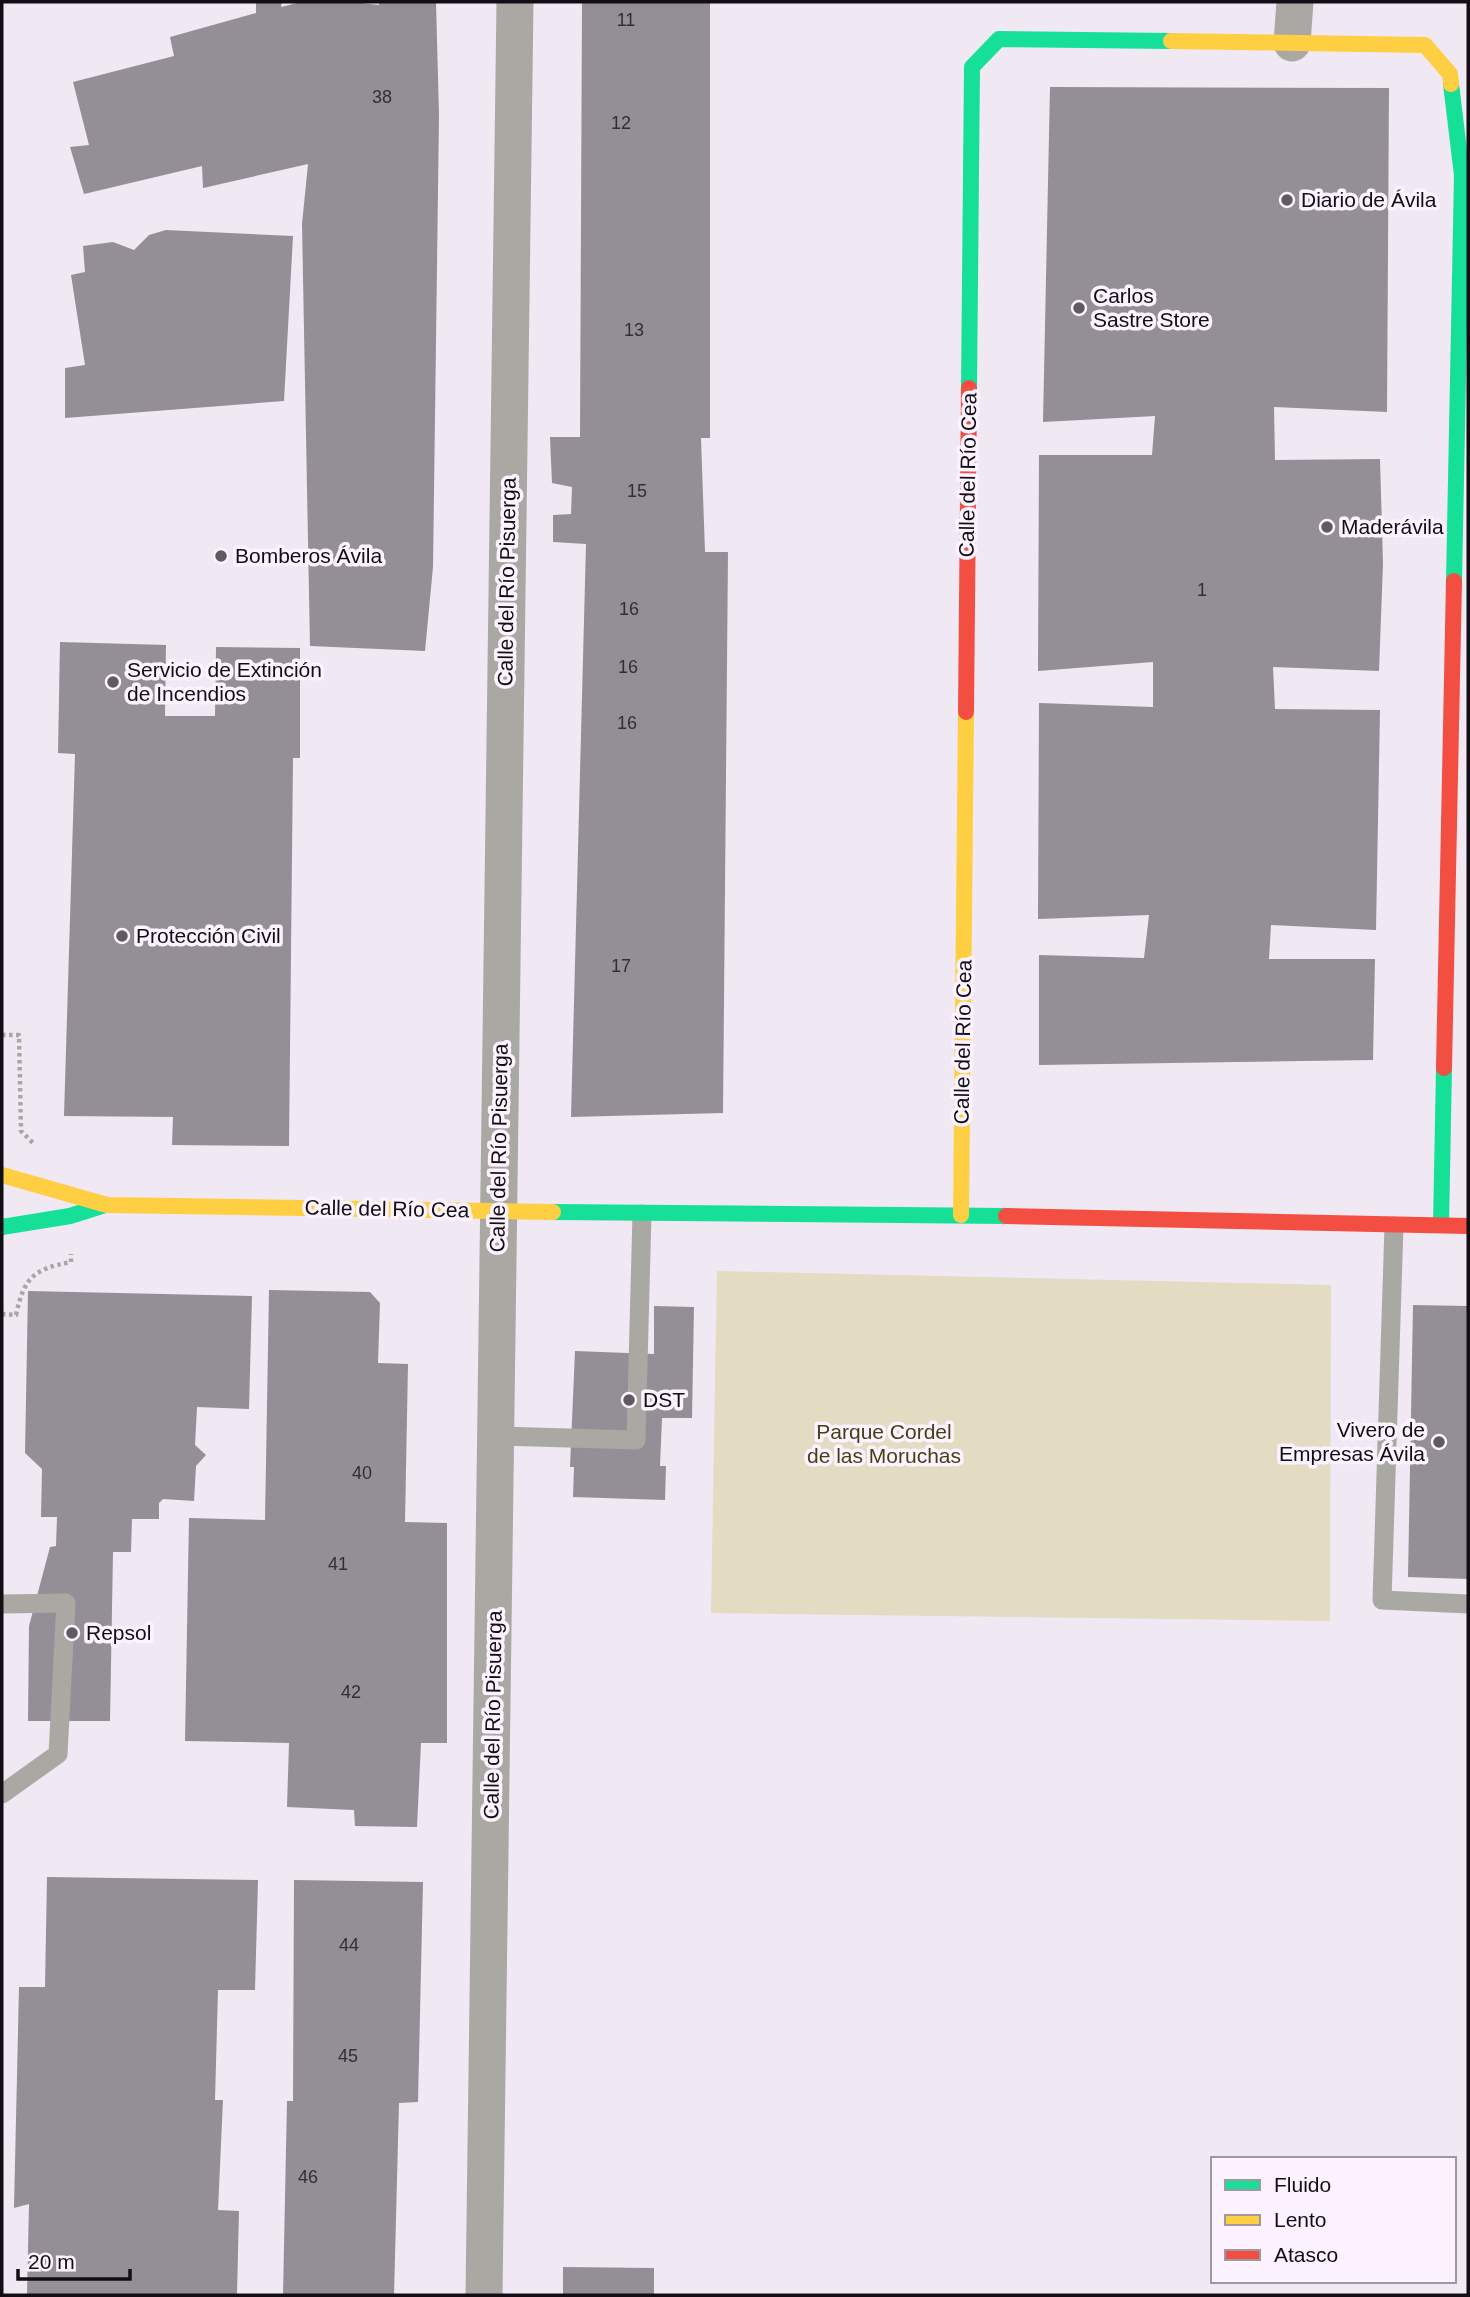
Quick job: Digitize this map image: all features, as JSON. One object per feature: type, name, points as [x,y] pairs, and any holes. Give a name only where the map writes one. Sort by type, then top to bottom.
[{"type":"street","name":"Calle del Río Pisuerga","points":[[485,2295],[515,2]]},
{"type":"street","points":[[1292,43],[1295,2]]},
{"type":"street","name":"Calle del Río Cea","points":[[961,1215],[972,67],[999,39],[1425,45],[1450,74],[1465,175],[1441,1225]]},
{"type":"street","name":"Calle del Río Cea","points":[[2,1175],[107,1205],[642,1214],[961,1215],[1468,1226]]},
{"type":"street","name":"Calle del Río Cea","points":[[2,1227],[70,1216],[107,1205]]},
{"type":"lane","points":[[497,1436],[636,1440],[642,1214]]},
{"type":"lane","points":[[1394,1226],[1382,1601],[1468,1604]]},
{"type":"lane","points":[[2,1604],[65,1603],[58,1754],[2,1794]]},
{"type":"path","points":[[2,1035],[19,1035],[21,1130],[35,1145]]},
{"type":"path","points":[[2,1314],[16,1315],[21,1289],[34,1275],[52,1265],[71,1262],[70,1216]]},
{"type":"green space","name":"Parque Cordel de las Moruchas","points":[[717,1271],[1331,1285],[1330,1621],[711,1613]]},
{"type":"building","points":[[256,2],[282,2],[281,7],[301,2],[379,5],[379,2],[436,2],[439,115],[433,567],[425,651],[310,646],[302,224],[308,164],[203,188],[202,166],[84,194],[70,147],[89,145],[73,82],[174,56],[170,37],[256,13]]},
{"type":"building","points":[[582,2],[710,2],[710,438],[701,438],[705,552],[728,552],[723,1113],[571,1117],[586,544],[553,542],[553,515],[571,514],[572,487],[552,483],[550,437],[580,437]]},
{"type":"building","points":[[1050,87],[1389,88],[1387,412],[1274,407],[1275,460],[1380,459],[1383,564],[1379,671],[1273,667],[1275,709],[1380,710],[1376,930],[1271,925],[1269,959],[1375,959],[1373,1060],[1039,1065],[1039,955],[1144,958],[1149,915],[1038,919],[1039,703],[1153,707],[1153,662],[1038,671],[1039,455],[1152,455],[1155,416],[1043,422]]},
{"type":"building","points":[[166,230],[293,236],[284,401],[65,418],[65,368],[85,365],[71,275],[85,272],[83,246],[113,242],[134,250],[149,235]]},
{"type":"building","points":[[60,642],[166,645],[165,716],[215,716],[216,647],[300,648],[300,758],[293,758],[289,1146],[172,1145],[173,1117],[64,1116],[75,754],[58,753]]},
{"type":"building","points":[[269,1290],[370,1292],[380,1303],[378,1363],[408,1364],[405,1522],[447,1523],[447,1743],[421,1743],[417,1827],[355,1826],[354,1810],[287,1807],[289,1743],[185,1741],[189,1518],[265,1520]]},
{"type":"building","points":[[28,1291],[252,1296],[249,1409],[197,1407],[195,1445],[206,1455],[196,1466],[194,1501],[163,1499],[159,1503],[159,1519],[132,1519],[131,1552],[113,1552],[110,1721],[28,1721],[29,1626],[50,1547],[56,1546],[57,1517],[41,1517],[42,1469],[25,1453]]},
{"type":"building","name":"Vivero de Empresas Ávila","points":[[1413,1305],[1468,1306],[1468,1579],[1408,1577]]},
{"type":"building","points":[[654,1306],[694,1307],[692,1418],[662,1418],[660,1466],[666,1466],[665,1500],[573,1497],[574,1467],[570,1467],[575,1351],[654,1354]]},
{"type":"building","points":[[47,1877],[258,1880],[255,1990],[218,1990],[215,2100],[223,2100],[218,2210],[239,2211],[237,2295],[27,2295],[29,2204],[14,2208],[19,1987],[45,1987]]},
{"type":"building","points":[[294,1880],[423,1882],[418,2102],[399,2103],[394,2295],[283,2295],[287,2101],[293,2101]]},
{"type":"building","points":[[563,2267],[654,2268],[654,2295],[563,2295]]},
{"type":"traffic: fast","points":[[969,388],[972,67],[999,39],[1171,41]]},
{"type":"traffic: fast","points":[[1451,84],[1462,175],[1454,581]]},
{"type":"traffic: fast","points":[[1441,1225],[1444,1068]]},
{"type":"traffic: fast","points":[[2,1227],[70,1216],[105,1205]]},
{"type":"traffic: fast","points":[[553,1212],[1006,1216]]},
{"type":"traffic: slow","points":[[1171,41],[1425,45],[1450,74],[1451,84]]},
{"type":"traffic: slow","points":[[961,1215],[966,712]]},
{"type":"traffic: slow","points":[[2,1175],[107,1205],[553,1212]]},
{"type":"traffic: jam","points":[[966,712],[969,388]]},
{"type":"traffic: jam","points":[[1444,1068],[1454,581]]},
{"type":"traffic: jam","points":[[1006,1216],[1468,1226]]},
{"type":"place","name":"Diario de Ávila","points":[[1287,200]]},
{"type":"place","name":"Carlos Sastre Store","points":[[1079,308]]},
{"type":"place","name":"Maderávila","points":[[1327,527]]},
{"type":"place","name":"Bomberos Ávila","points":[[221,556]]},
{"type":"place","name":"Servicio de Extinción de Incendios","points":[[113,682]]},
{"type":"place","name":"Protección Civil","points":[[122,936]]},
{"type":"place","name":"DST","points":[[629,1400]]},
{"type":"place","name":"Vivero de Empresas Ávila","points":[[1439,1442]]},
{"type":"place","name":"Repsol","points":[[72,1633]]}]
